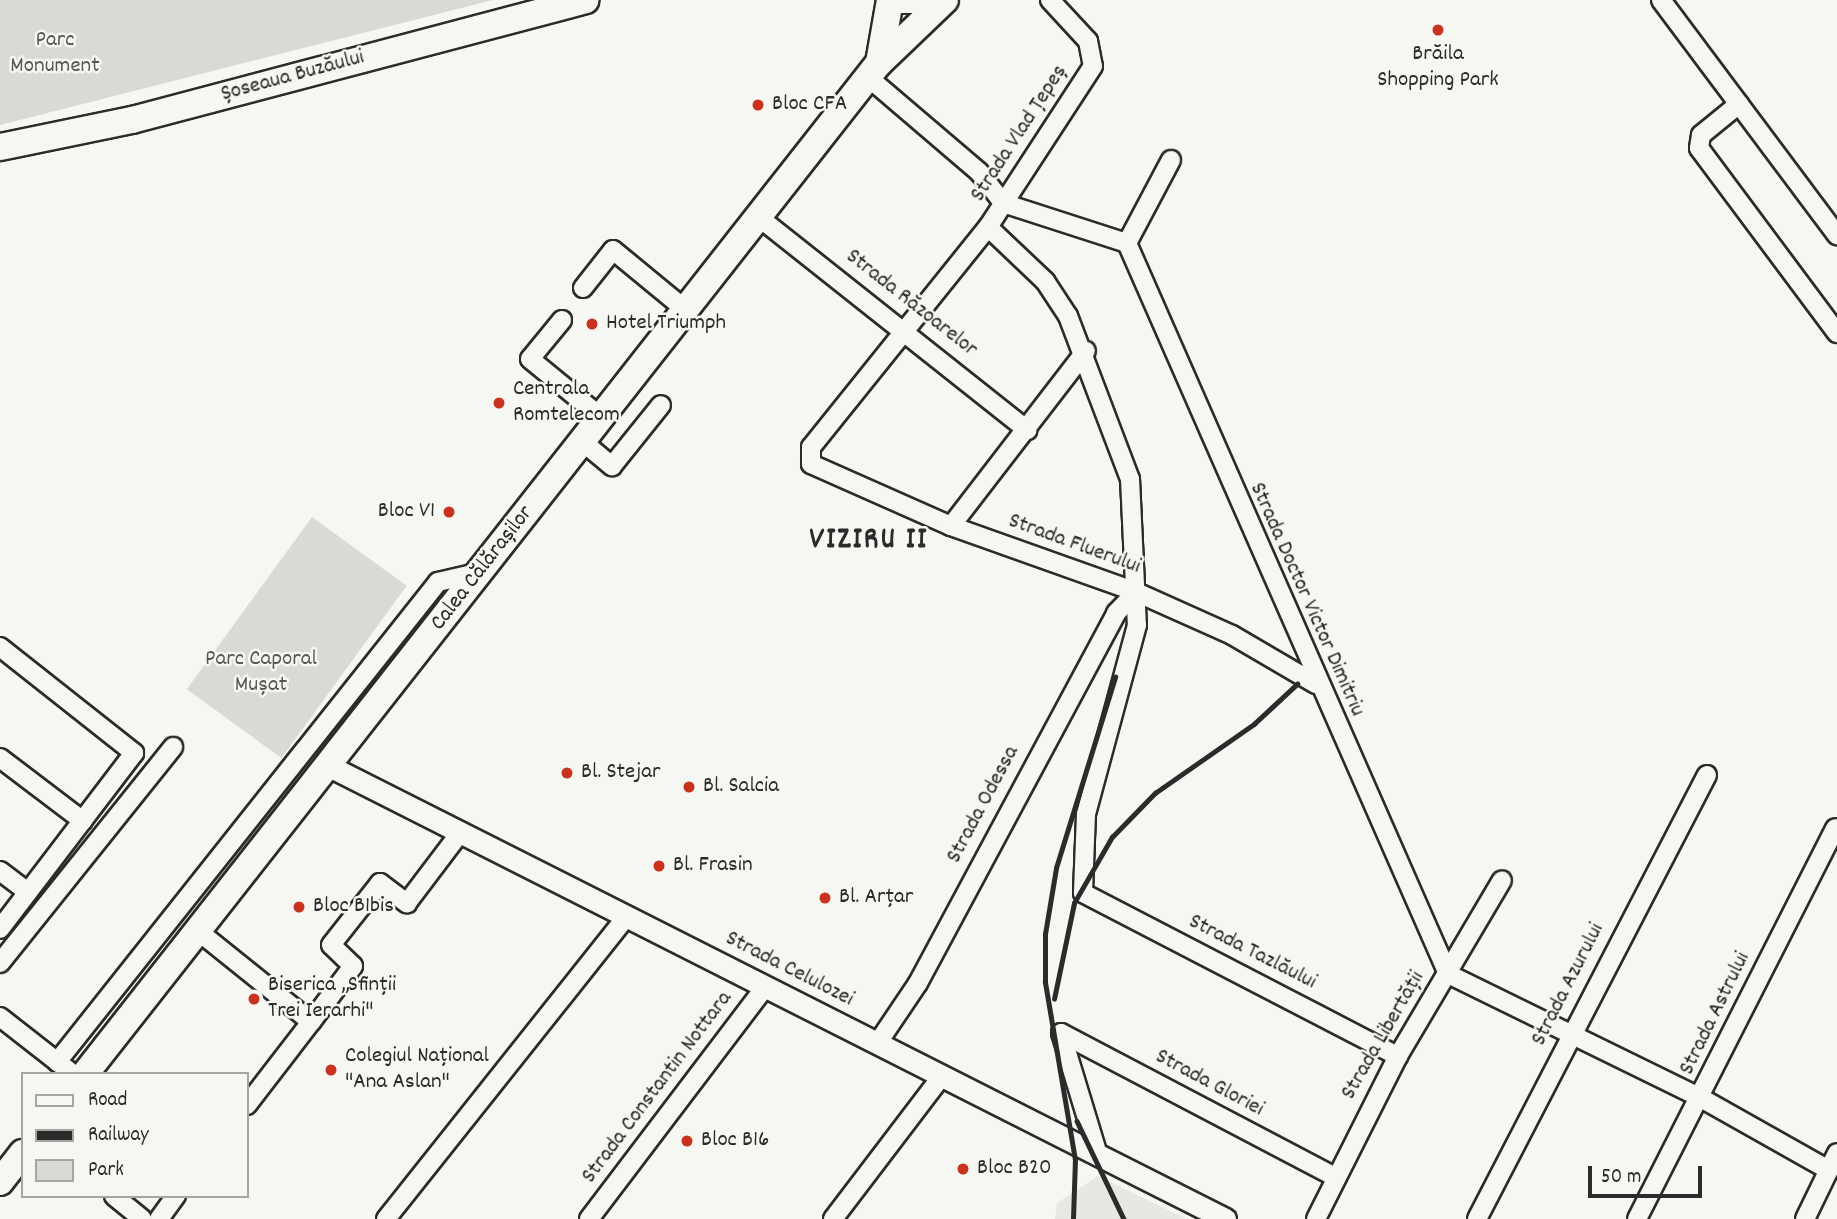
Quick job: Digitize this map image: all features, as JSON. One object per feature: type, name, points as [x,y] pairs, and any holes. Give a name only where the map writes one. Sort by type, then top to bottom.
[{"type":"main road","name":"Șoseaua Buzăului","points":[[0,147],[132,120],[585,0]]},
{"type":"main road","name":"Calea Călărașilor","points":[[874,71],[890,0]]},
{"type":"main road","points":[[902,0],[943,0]]},
{"type":"main road","name":"Calea Călărașilor","points":[[87,1072],[761,219],[874,71],[943,0]]},
{"type":"main road","points":[[0,1182],[21,1156]]},
{"type":"street","name":"Strada Vlad Țepeș","points":[[811,464],[811,447],[988,227],[1093,66],[1088,41],[1050,0]]},
{"type":"street","points":[[1661,0],[1837,235]]},
{"type":"street","points":[[874,71],[979,172],[1003,203],[1127,243],[1171,160]]},
{"type":"street","points":[[1739,104],[1701,135],[1699,148],[1837,333]]},
{"type":"street","name":"Strada Răzoarelor","points":[[761,219],[905,328],[1027,430]]},
{"type":"street","points":[[988,227],[1045,281],[1086,351],[1125,454],[1136,592]]},
{"type":"street","name":"Strada Doctor Victor Dimitriu","points":[[1127,243],[1316,684],[1448,974]]},
{"type":"street","points":[[583,288],[613,250],[687,311]]},
{"type":"street","points":[[562,320],[530,359],[602,418]]},
{"type":"street","points":[[951,526],[1086,351]]},
{"type":"street","points":[[583,442],[612,466],[661,405]]},
{"type":"street","name":"Strada Fluerului","points":[[811,464],[951,526],[1136,592],[1232,635],[1316,684]]},
{"type":"street","points":[[57,1062],[438,582],[481,572]]},
{"type":"street","name":"Strada Tazlăului","points":[[1136,592],[1134,646],[1086,814],[1083,893],[1398,1056]]},
{"type":"street","name":"Strada Odessa","points":[[877,1044],[918,983],[1116,613],[1136,592]]},
{"type":"street","points":[[0,647],[133,749],[83,821],[0,929]]},
{"type":"street","points":[[0,963],[173,747]]},
{"type":"street","points":[[0,758],[83,821]]},
{"type":"street","name":"Strada Celulozei","points":[[329,766],[1225,1219]]},
{"type":"street","name":"Strada Azurului","points":[[1477,1219],[1707,775]]},
{"type":"street","name":"Strada Astrului","points":[[1637,1219],[1701,1098],[1835,828]]},
{"type":"street","points":[[248,1104],[353,966],[331,945],[380,883],[407,903],[460,833]]},
{"type":"street","points":[[0,871],[28,892]]},
{"type":"street","name":"Strada Libertății","points":[[1316,1219],[1398,1056],[1502,880]]},
{"type":"street","points":[[386,1219],[626,917]]},
{"type":"street","points":[[198,931],[310,1022]]},
{"type":"street","points":[[1448,974],[1701,1098],[1829,1170]]},
{"type":"street","name":"Strada Constantin Nottara","points":[[590,1219],[765,987]]},
{"type":"street","points":[[0,1017],[70,1072]]},
{"type":"street","name":"Strada Gloriei","points":[[1098,1155],[1061,1034],[1335,1177]]},
{"type":"street","points":[[833,1219],[942,1076]]},
{"type":"street","points":[[1805,1219],[1837,1153]]},
{"type":"street","points":[[116,1198],[142,1219]]},
{"type":"street","points":[[159,1219],[175,1198]]},
{"type":"shaded area","points":[[1098,1176],[1187,1219],[1055,1219],[1057,1203]]},
{"type":"green space","name":"Parc Monument","points":[[0,0],[493,0],[0,125]]},
{"type":"green space","name":"Parc Caporal Mușat","points":[[312,517],[407,586],[281,758],[187,689]]},
{"type":"railway","points":[[1073,1219],[1075,1160],[1045,982],[1045,934],[1056,868],[1115,677]]},
{"type":"railway","points":[[1054,999],[1074,903],[1112,837],[1155,793],[1254,724],[1297,684]]},
{"type":"railway","points":[[1077,1121],[1124,1219]]},
{"type":"place","name":"Brăila Shopping Park","points":[[1438,30]]},
{"type":"place","name":"Bloc CFA","points":[[758,105]]},
{"type":"place","name":"Hotel Triumph","points":[[592,324]]},
{"type":"place","name":"Centrala Romtelecom","points":[[499,403]]},
{"type":"place","name":"Bloc V1","points":[[449,512]]},
{"type":"place","name":"Bl. Stejar","points":[[567,773]]},
{"type":"place","name":"Bl. Salcia","points":[[689,787]]},
{"type":"place","name":"Bl. Frasin","points":[[659,866]]},
{"type":"place","name":"Bl. Arțar","points":[[825,898]]},
{"type":"place","name":"Bloc B1bis","points":[[299,907]]},
{"type":"place","name":"Biserica „Sfinții Trei Ierarhi\"","points":[[254,999]]},
{"type":"place","name":"Colegiul Național \"Ana Aslan\"","points":[[331,1070]]},
{"type":"place","name":"Bloc B16","points":[[687,1141]]},
{"type":"place","name":"Bloc B20","points":[[963,1169]]},
{"type":"district","name":"VIZIRU II","points":[[869,542]]}]
